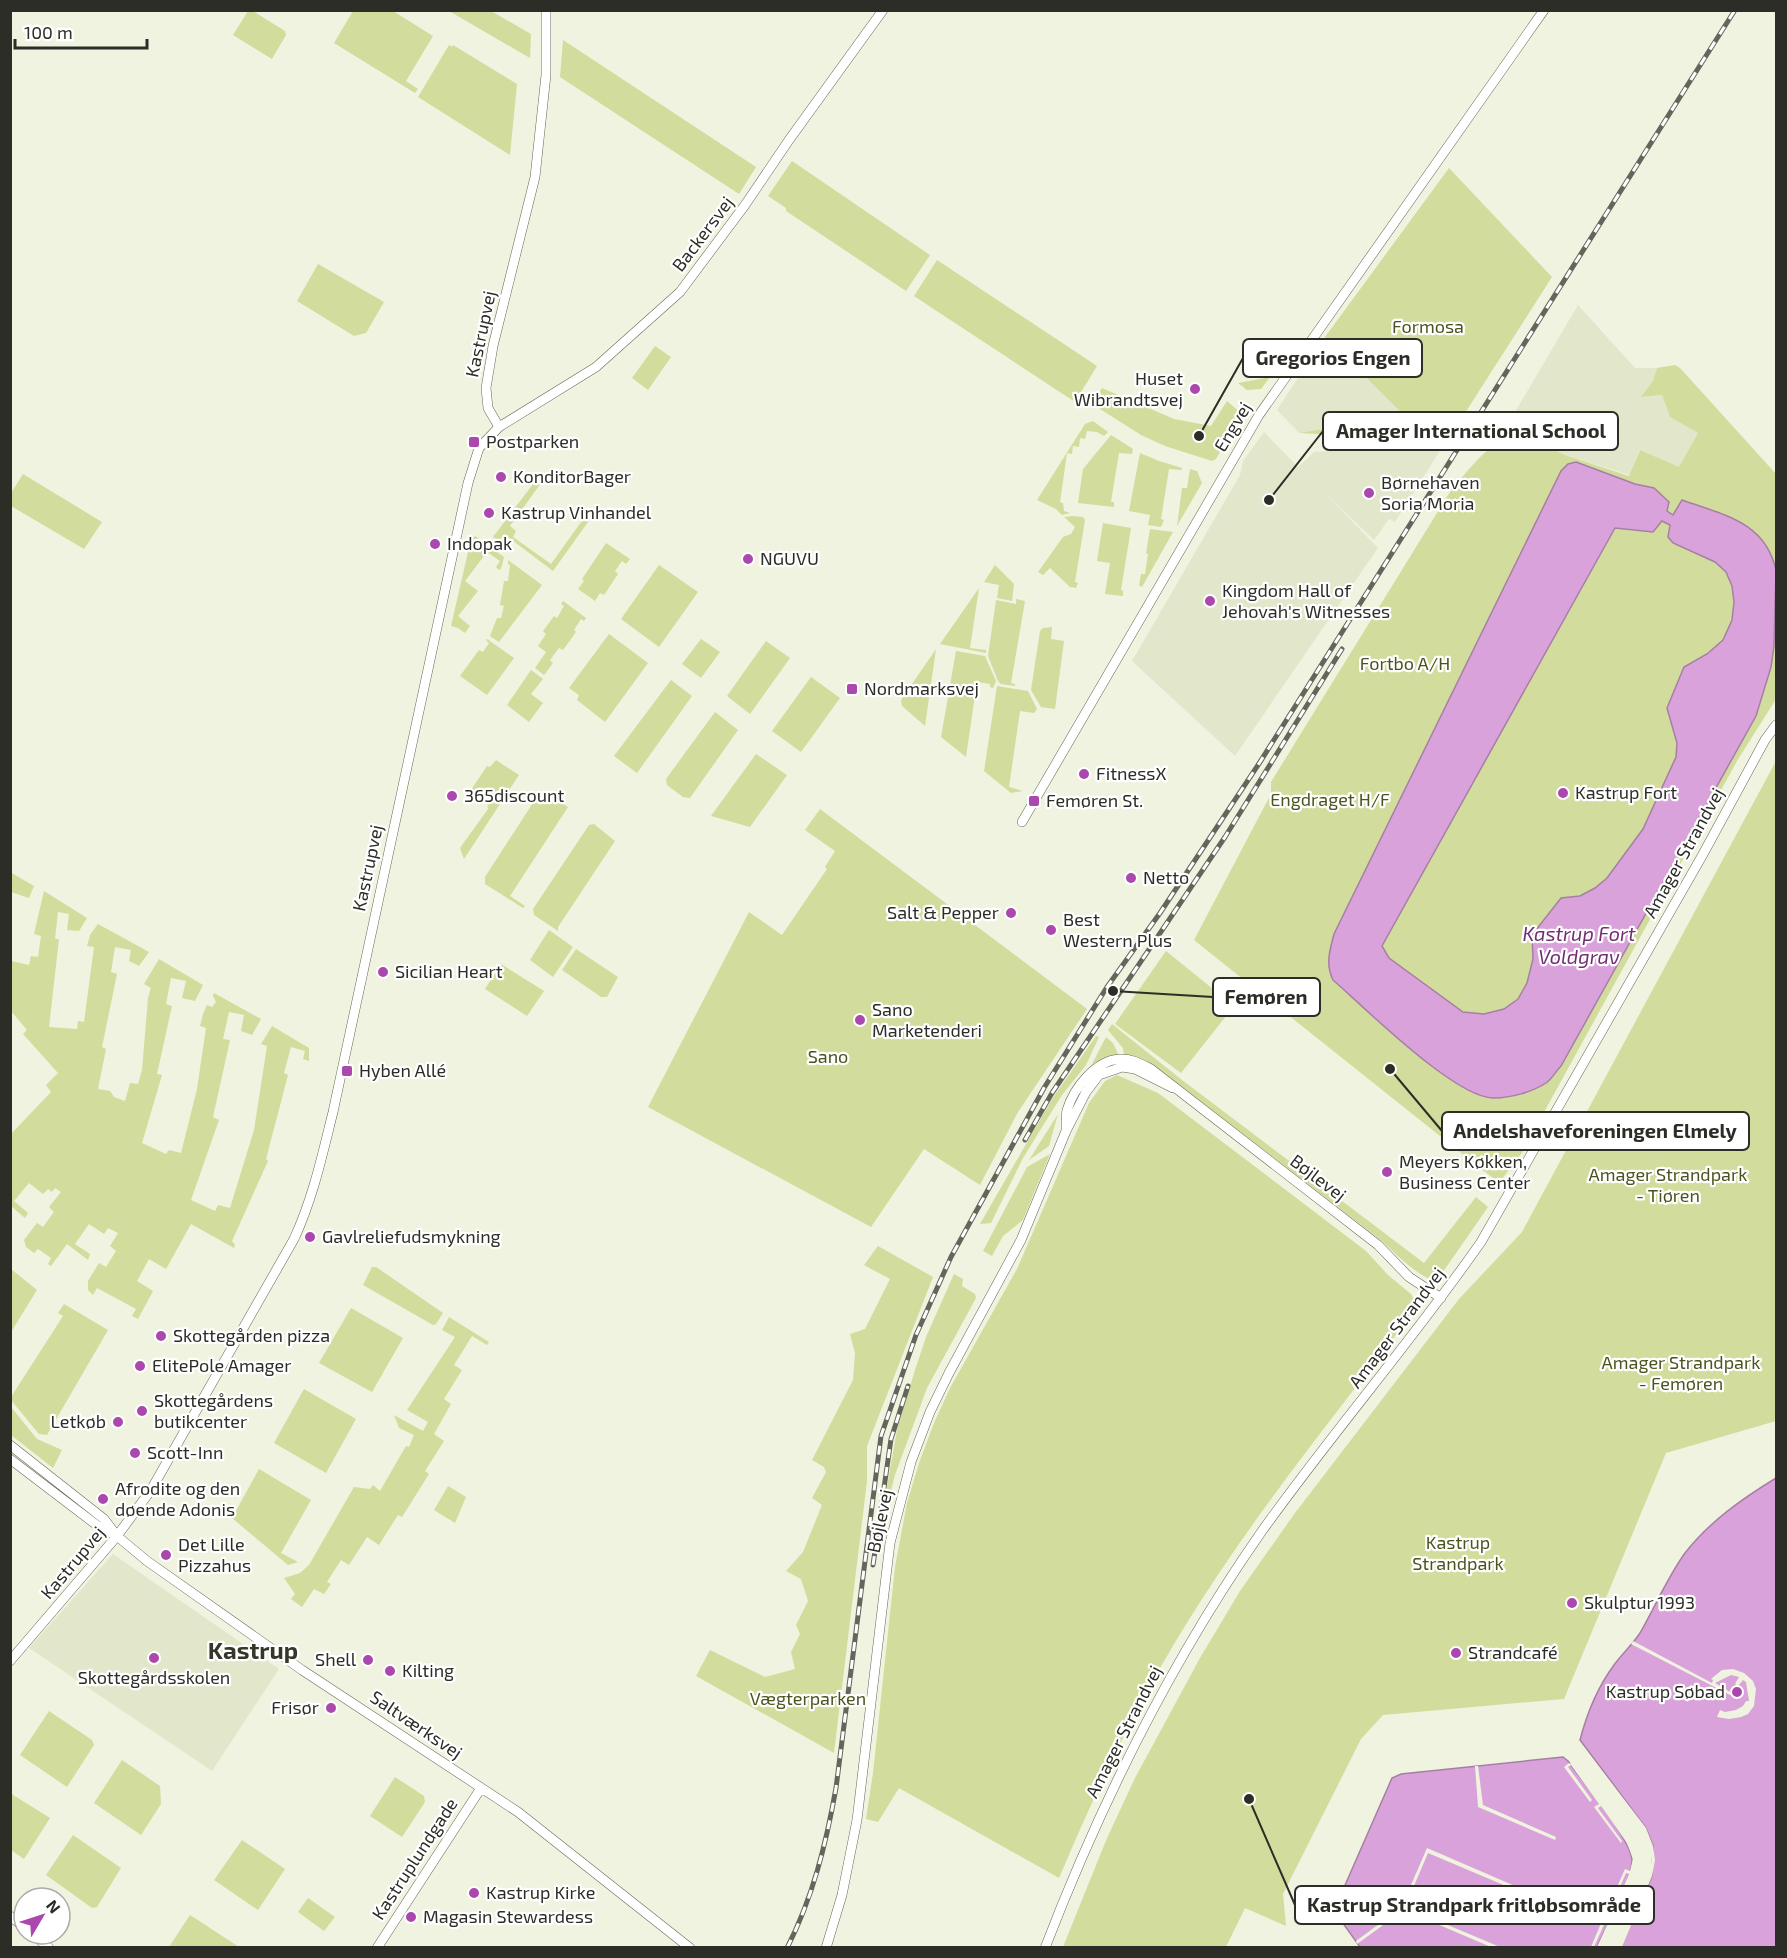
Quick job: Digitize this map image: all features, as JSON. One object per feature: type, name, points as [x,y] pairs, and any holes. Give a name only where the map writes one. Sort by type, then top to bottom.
[{"type":"street","name":"Kastrupvej","points":[[10,1661],[117,1536],[156,1481],[294,1239],[315,1187],[468,483],[479,448],[499,427],[488,408],[486,388],[493,346],[535,177],[546,75],[546,10]]},
{"type":"street","name":"Backersvej","points":[[499,427],[596,367],[680,292],[745,205],[883,10]]},
{"type":"street","name":"Engvej","points":[[1022,822],[1259,415],[1545,10]]},
{"type":"street","name":"Amager Strandvej","points":[[1045,1947],[1096,1821],[1134,1742],[1193,1636],[1262,1531],[1441,1298],[1480,1242],[1702,856],[1765,740],[1776,725]]},
{"type":"street","name":"Bøjlevej","points":[[826,1947],[842,1895],[857,1820],[890,1543],[911,1462],[930,1412],[949,1373],[1021,1240],[1066,1131],[1067,1111],[1074,1096],[1096,1068],[1108,1061],[1121,1059],[1135,1061],[1151,1069],[1378,1245],[1409,1277],[1441,1298]]},
{"type":"street","name":"Saltværksvej","points":[[10,1445],[104,1519],[117,1536]]},
{"type":"street","name":"Saltværksvej","points":[[10,1459],[98,1527],[117,1536],[156,1567],[303,1670],[518,1812],[690,1947]]},
{"type":"street","name":"Kastruplundgade","points":[[377,1947],[481,1788]]},
{"type":"shaded area","points":[[1578,305],[1635,368],[1657,368],[1653,381],[1642,397],[1662,395],[1670,417],[1698,433],[1679,468],[1639,450],[1630,475],[1565,455],[1517,433],[1515,412]]},
{"type":"shaded area","points":[[1325,337],[1405,415],[1299,433],[1277,410]]},
{"type":"shaded area","points":[[1264,432],[1298,467],[1314,452],[1438,444],[1441,449],[1395,522],[1389,519],[1374,540],[1329,497],[1378,548],[1235,756],[1132,661],[1240,475],[1243,461]]},
{"type":"shaded area","name":"Skottegårdsskolen","points":[[113,1554],[279,1669],[212,1771],[29,1648]]},
{"type":"green space","points":[[248,11],[253,11],[285,31],[286,35],[272,59],[233,35]]},
{"type":"green space","points":[[353,11],[393,11],[433,36],[406,81],[418,89],[415,93],[334,43]]},
{"type":"green space","points":[[449,11],[491,11],[531,34],[530,58]]},
{"type":"green space","points":[[563,40],[756,167],[739,194],[560,77]]},
{"type":"green space","points":[[449,45],[452,47],[453,45],[517,84],[510,155],[418,97]]},
{"type":"green space","points":[[792,161],[930,255],[906,291],[786,211],[786,208],[768,196]]},
{"type":"green space","name":"Formosa","points":[[1449,168],[1552,277],[1465,413],[1434,414],[1442,425],[1339,441],[1318,434],[1299,433],[1404,415],[1325,337]]},
{"type":"green space","points":[[937,260],[1097,366],[1075,402],[914,296]]},
{"type":"green space","points":[[318,264],[384,302],[366,333],[354,336],[297,301]]},
{"type":"green space","points":[[655,346],[671,357],[648,390],[632,378]]},
{"type":"green space","points":[[1675,365],[1776,474],[1776,699],[1737,761],[1521,1154],[1499,1183],[1194,940],[1271,794],[1271,782],[1450,492],[1465,474],[1488,450],[1517,432],[1565,455],[1629,476],[1640,450],[1679,467],[1698,433],[1670,417],[1662,395],[1641,397],[1653,381],[1657,368]]},
{"type":"green space","points":[[1270,377],[1261,389],[1247,390],[1238,383]]},
{"type":"green space","points":[[1102,388],[1174,419],[1211,426],[1227,401],[1242,414],[1216,459],[1212,461],[1165,446],[1141,435],[1092,404]]},
{"type":"green space","points":[[1093,421],[1108,432],[1104,436],[1097,432],[1087,431],[1085,439],[1080,438],[1079,447],[1073,446],[1072,454],[1067,453],[1060,502],[1063,503],[1064,511],[1070,513],[1062,515],[1056,509],[1037,500],[1085,424]]},
{"type":"green space","points":[[1111,435],[1133,449],[1132,454],[1119,453],[1111,502],[1114,502],[1114,507],[1078,503],[1083,469]]},
{"type":"green space","points":[[1140,453],[1182,468],[1182,470],[1169,469],[1161,519],[1164,520],[1161,527],[1148,525],[1150,515],[1129,511]]},
{"type":"green space","points":[[1190,469],[1197,471],[1202,483],[1177,526],[1182,488],[1187,488]]},
{"type":"green space","points":[[534,472],[544,479],[510,526],[516,531],[513,537],[551,564],[589,511],[593,515],[553,571],[504,534],[499,541],[493,537],[536,480],[532,477]]},
{"type":"green space","points":[[23,474],[102,522],[84,549],[11,506],[11,493]]},
{"type":"green space","points":[[1064,517],[1083,517],[1085,520],[1076,588],[1070,587],[1050,568],[1043,575],[1038,572],[1063,537],[1071,534],[1075,527]]},
{"type":"green space","points":[[1103,523],[1131,528],[1121,590],[1123,596],[1105,594],[1110,563],[1097,561]]},
{"type":"green space","points":[[1150,529],[1173,532],[1142,587],[1139,585],[1141,574],[1145,574]]},
{"type":"green space","points":[[475,536],[504,557],[499,570],[496,567],[500,561],[487,552],[465,581],[478,591],[458,616],[470,626],[465,633],[451,626],[471,539]]},
{"type":"green space","points":[[606,543],[630,559],[626,564],[622,561],[615,571],[618,574],[604,595],[600,593],[595,601],[578,589]]},
{"type":"green space","points":[[508,560],[542,585],[499,642],[490,636],[497,618],[501,618],[504,606],[500,605],[504,581],[508,581],[510,565]]},
{"type":"green space","points":[[659,565],[698,592],[659,647],[621,619]]},
{"type":"green space","points":[[995,565],[1014,584],[1012,601],[997,598],[999,585],[984,582]]},
{"type":"green space","points":[[979,588],[970,648],[986,650],[986,653],[940,644]]},
{"type":"green space","points":[[1016,599],[1025,601],[1011,683],[1015,686],[1001,684],[998,681],[988,656],[996,600],[1016,604]]},
{"type":"green space","points":[[563,601],[586,618],[584,621],[581,619],[574,630],[576,632],[563,650],[559,648],[550,660],[553,663],[544,675],[535,668],[546,652],[538,646],[546,634],[543,631],[554,616],[557,618],[564,606],[561,604]]},
{"type":"green space","points":[[1052,627],[1051,639],[1064,641],[1055,709],[1041,707],[1031,690],[1040,631],[1043,628]]},
{"type":"green space","points":[[609,634],[648,663],[605,722],[577,700],[579,695],[569,688]]},
{"type":"green space","points":[[487,639],[514,658],[487,695],[460,676],[479,650],[483,652],[489,643]]},
{"type":"green space","points":[[701,639],[720,652],[701,678],[682,664]]},
{"type":"green space","points":[[766,641],[790,658],[750,714],[727,696]]},
{"type":"green space","points":[[936,649],[925,726],[902,706],[901,700]]},
{"type":"green space","points":[[956,651],[985,656],[996,681],[993,688],[990,684],[977,682],[966,757],[941,737]]},
{"type":"green space","points":[[531,670],[543,679],[531,694],[543,703],[529,722],[507,705]]},
{"type":"green space","points":[[811,677],[840,698],[801,752],[772,731]]},
{"type":"green space","points":[[671,680],[692,696],[637,773],[614,756]]},
{"type":"green space","points":[[997,686],[1028,691],[1037,709],[1034,713],[1020,711],[1009,787],[1023,791],[1011,793],[984,771]]},
{"type":"green space","points":[[715,712],[738,730],[690,798],[683,797],[667,785],[666,779]]},
{"type":"green space","points":[[756,754],[787,775],[750,827],[711,816]]},
{"type":"green space","points":[[496,760],[519,775],[464,859],[460,848],[488,809],[486,796],[482,791],[469,793],[487,766],[490,767]]},
{"type":"green space","points":[[1776,761],[1776,1421],[1666,1453],[1564,1699],[1383,1715],[1361,1739],[1283,1894],[1286,1926],[1245,1908],[1226,1947],[1063,1947],[1107,1838],[1135,1778],[1200,1658],[1240,1591],[1295,1513],[1459,1299],[1522,1232]]},
{"type":"green space","points":[[547,793],[568,807],[510,896],[525,906],[523,908],[485,884],[485,877],[538,795]]},
{"type":"green space","name":"Sano","points":[[820,809],[1087,1009],[1018,1112],[980,1185],[924,1149],[871,1227],[648,1107],[749,912],[782,935],[827,869],[825,867],[835,851],[805,830]]},
{"type":"green space","points":[[594,824],[615,841],[558,927],[558,931],[534,915],[533,909],[589,825]]},
{"type":"green space","points":[[10,872],[34,886],[29,898],[11,892]]},
{"type":"green space","points":[[44,891],[87,918],[79,931],[67,930],[69,914],[58,912],[55,939],[59,939],[49,1027],[77,1029],[78,1021],[84,1022],[94,947],[87,946],[90,935],[98,924],[149,952],[139,966],[129,961],[131,950],[115,947],[111,972],[117,974],[102,1047],[106,1049],[98,1089],[110,1091],[114,1097],[125,1101],[130,1083],[138,1084],[142,1070],[148,998],[151,988],[144,984],[159,959],[203,985],[195,1001],[182,998],[186,981],[171,978],[166,1004],[172,1006],[157,1074],[162,1075],[142,1143],[166,1154],[169,1150],[181,1153],[197,1089],[206,1028],[200,1026],[207,1005],[212,1007],[216,1002],[214,993],[261,1019],[252,1035],[241,1031],[244,1015],[229,1012],[223,1039],[230,1040],[213,1117],[219,1120],[191,1200],[215,1211],[218,1205],[230,1208],[254,1130],[267,1046],[261,1044],[272,1026],[309,1048],[309,1061],[303,1059],[305,1051],[291,1047],[284,1073],[288,1075],[266,1159],[268,1161],[232,1241],[234,1248],[191,1224],[166,1269],[149,1259],[137,1281],[153,1291],[138,1319],[132,1316],[136,1309],[97,1288],[93,1295],[88,1290],[88,1281],[99,1263],[106,1267],[116,1251],[110,1246],[118,1233],[108,1228],[104,1234],[89,1224],[75,1244],[90,1254],[88,1260],[67,1244],[51,1266],[48,1264],[51,1258],[38,1249],[34,1253],[26,1247],[24,1240],[37,1223],[43,1227],[54,1212],[49,1207],[61,1192],[55,1188],[52,1192],[48,1189],[43,1194],[29,1183],[14,1201],[28,1213],[25,1218],[11,1206],[11,1134],[51,1092],[46,1085],[58,1073],[23,1034],[27,1030],[11,1011],[11,961],[29,965],[31,956],[38,957],[41,936],[34,934]]},
{"type":"green space","points":[[549,930],[573,947],[553,977],[530,960]]},
{"type":"green space","points":[[576,949],[618,977],[607,997],[601,997],[562,970]]},
{"type":"green space","points":[[1166,951],[1234,1006],[1181,1073],[1115,1024]]},
{"type":"green space","points":[[501,964],[544,991],[527,1016],[485,989]]},
{"type":"green space","points":[[1112,1024],[1182,1080],[1424,1263],[1476,1197],[1488,1207],[1436,1282],[1414,1269],[1382,1241],[1165,1075],[1144,1060],[1124,1055],[1123,1048],[1108,1030]]},
{"type":"green space","points":[[1096,1036],[1099,1037],[1086,1065],[1062,1095],[1023,1158],[991,1223],[980,1224],[1052,1099]]},
{"type":"green space","points":[[1106,1037],[1113,1043],[1119,1056],[1088,1072]]},
{"type":"green space","points":[[1117,1075],[1158,1093],[1366,1251],[1388,1275],[1411,1294],[1416,1303],[1414,1311],[1306,1452],[1228,1559],[1204,1596],[1162,1664],[1125,1734],[1059,1878],[899,1788],[878,1822],[866,1819],[895,1567],[907,1503],[919,1463],[950,1388],[1017,1269],[1089,1103],[1105,1081]]},
{"type":"green space","points":[[1058,1114],[1049,1146],[1029,1160]]},
{"type":"green space","points":[[1050,1154],[1023,1220],[1003,1236],[992,1256],[983,1251],[1027,1167]]},
{"type":"green space","name":"Vægterparken","points":[[878,1246],[933,1277],[867,1446],[867,1481],[834,1753],[696,1676],[710,1650],[765,1677],[795,1669],[791,1652],[800,1634],[796,1625],[808,1601],[801,1579],[786,1571],[803,1552],[822,1505],[812,1498],[826,1472],[824,1467],[812,1460],[853,1380],[855,1353],[850,1334],[865,1329],[890,1279],[864,1265]]},
{"type":"green space","points":[[372,1267],[376,1267],[443,1313],[436,1324],[433,1325],[363,1285]]},
{"type":"green space","points":[[11,1269],[37,1290],[11,1332]]},
{"type":"green space","points":[[954,1274],[963,1279],[962,1286],[975,1294],[976,1298],[927,1388],[895,1475],[884,1518],[882,1515],[897,1430],[926,1337]]},
{"type":"green space","points":[[64,1304],[108,1330],[47,1435],[39,1434],[11,1400],[11,1397],[63,1316],[58,1313]]},
{"type":"green space","points":[[351,1308],[403,1338],[372,1392],[319,1363]]},
{"type":"green space","points":[[449,1317],[489,1342],[487,1345],[472,1336],[454,1365],[462,1370],[444,1399],[451,1404],[434,1434],[444,1441],[425,1471],[429,1474],[402,1517],[398,1515],[379,1545],[367,1537],[349,1565],[341,1560],[327,1582],[331,1584],[324,1594],[314,1589],[302,1607],[291,1599],[295,1594],[284,1578],[300,1573],[309,1565],[354,1487],[370,1489],[373,1485],[380,1491],[406,1446],[409,1447],[414,1435],[399,1428],[394,1415],[423,1431],[428,1422],[407,1410],[455,1337],[442,1330]]},
{"type":"green space","points":[[304,1389],[356,1419],[326,1473],[274,1443]]},
{"type":"green space","points":[[11,1407],[37,1439],[62,1450],[53,1468],[11,1435]]},
{"type":"green space","points":[[259,1469],[311,1500],[281,1553],[298,1562],[288,1565],[232,1518]]},
{"type":"green space","points":[[448,1486],[466,1497],[455,1523],[434,1510]]},
{"type":"green space","points":[[49,1711],[92,1740],[94,1745],[67,1787],[20,1755]]},
{"type":"green space","points":[[122,1760],[160,1786],[161,1804],[141,1835],[94,1803]]},
{"type":"green space","points":[[395,1777],[424,1796],[425,1802],[402,1837],[370,1816]]},
{"type":"green space","points":[[10,1793],[50,1818],[24,1859],[11,1850]]},
{"type":"green space","points":[[73,1835],[121,1868],[97,1907],[92,1908],[72,1894],[72,1886],[61,1886],[46,1875]]},
{"type":"green space","points":[[242,1840],[285,1869],[258,1910],[214,1880]]},
{"type":"green space","points":[[308,1898],[335,1917],[324,1931],[298,1912]]},
{"type":"green space","points":[[190,1915],[239,1947],[169,1947]]},
{"type":"water","name":"Kastrup Fort Voldgrav","points":[[1576,462],[1635,484],[1654,488],[1669,502],[1667,511],[1673,515],[1682,500],[1727,516],[1752,530],[1762,540],[1776,570],[1774,646],[1771,667],[1756,716],[1561,1066],[1548,1081],[1534,1089],[1514,1096],[1494,1098],[1477,1094],[1457,1084],[1411,1050],[1333,980],[1329,968],[1329,957],[1334,934],[1561,471],[1568,464]],"holes":[[[1662,521],[1670,525],[1668,537],[1673,543],[1715,562],[1726,572],[1732,586],[1734,602],[1732,620],[1723,640],[1707,654],[1684,667],[1667,708],[1677,743],[1676,757],[1643,829],[1607,878],[1580,896],[1561,898],[1532,935],[1533,959],[1527,983],[1518,999],[1504,1009],[1484,1014],[1463,1012],[1389,958],[1382,946],[1615,528],[1653,532]]]},
{"type":"water","points":[[1776,1478],[1776,1947],[1621,1947],[1652,1876],[1653,1846],[1646,1828],[1580,1740],[1586,1720],[1603,1683],[1614,1665],[1640,1633],[1685,1553],[1727,1511]]},
{"type":"water","points":[[1563,1757],[1616,1826],[1625,1840],[1632,1862],[1618,1904],[1597,1947],[1360,1947],[1337,1915],[1335,1908],[1392,1778],[1401,1774]]},
{"type":"pier","points":[[1633,1641],[1712,1683],[1711,1679],[1722,1670],[1733,1669],[1744,1673],[1753,1681],[1756,1689],[1754,1706],[1748,1714],[1741,1717],[1729,1719],[1717,1717],[1720,1710],[1725,1712],[1736,1710],[1749,1701],[1746,1682],[1743,1680],[1738,1686],[1735,1684],[1739,1677],[1731,1675],[1715,1683],[1732,1693],[1730,1695],[1631,1644]]},
{"type":"pier","points":[[1577,1738],[1646,1828],[1653,1846],[1655,1860],[1652,1876],[1622,1947],[1618,1947],[1649,1876],[1652,1860],[1650,1847],[1643,1830],[1577,1742]]},
{"type":"pier","points":[[1573,1763],[1629,1841],[1636,1859],[1633,1872],[1601,1948],[1597,1947],[1609,1921],[1606,1920],[1594,1947],[1591,1947],[1604,1916],[1610,1918],[1629,1874],[1626,1873],[1610,1910],[1607,1910],[1625,1869],[1630,1871],[1633,1859],[1627,1843],[1601,1806],[1598,1808],[1622,1841],[1621,1843],[1594,1807],[1599,1804],[1571,1765],[1568,1767],[1592,1800],[1590,1802],[1564,1767]]},
{"type":"pier","points":[[1475,1766],[1478,1766],[1483,1805],[1556,1837],[1555,1840],[1478,1807]]},
{"type":"pier","points":[[1427,1848],[1561,1906],[1560,1909],[1428,1853],[1405,1907],[1500,1947],[1491,1947],[1404,1910],[1357,1944],[1356,1941],[1401,1908]]},
{"type":"railway","points":[[787,1948],[818,1870],[836,1788],[881,1436],[916,1335],[951,1257],[1044,1088],[1107,987],[1160,913],[1260,762],[1735,10]]},
{"type":"railway","points":[[1025,1140],[1052,1093],[1225,837],[1342,649]]},
{"type":"railway","points":[[873,1565],[891,1439],[908,1386]]},
{"type":"place","name":"Huset Wibrandtsvej","points":[[1195,389]]},
{"type":"place","name":"Gregorios Engen","points":[[1199,436]]},
{"type":"place","name":"Postparken","points":[[474,442]]},
{"type":"place","name":"KonditorBager","points":[[501,477]]},
{"type":"place","name":"Børnehaven Soria Moria","points":[[1369,493]]},
{"type":"place","name":"Amager International School","points":[[1269,500]]},
{"type":"place","name":"Kastrup Vinhandel","points":[[489,513]]},
{"type":"place","name":"Indopak","points":[[435,544]]},
{"type":"place","name":"NGUVU","points":[[748,559]]},
{"type":"place","name":"Kingdom Hall of Jehovah's Witnesses","points":[[1210,601]]},
{"type":"place","name":"Nordmarksvej","points":[[852,689]]},
{"type":"place","name":"FitnessX","points":[[1084,774]]},
{"type":"place","name":"Kastrup Fort","points":[[1563,793]]},
{"type":"place","name":"365discount","points":[[452,796]]},
{"type":"place","name":"Femøren St.","points":[[1034,801]]},
{"type":"place","name":"Netto","points":[[1131,878]]},
{"type":"place","name":"Salt & Pepper","points":[[1011,913]]},
{"type":"place","name":"Best Western Plus","points":[[1051,930]]},
{"type":"place","name":"Sicilian Heart","points":[[383,972]]},
{"type":"place","name":"Femøren","points":[[1113,991]]},
{"type":"place","name":"Sano Marketenderi","points":[[860,1020]]},
{"type":"place","name":"Andelshaveforeningen Elmely","points":[[1390,1069]]},
{"type":"place","name":"Hyben Allé","points":[[347,1071]]},
{"type":"place","name":"Meyers Køkken, Business Center","points":[[1387,1172]]},
{"type":"place","name":"Gavlreliefudsmykning","points":[[310,1237]]},
{"type":"place","name":"Skottegården pizza","points":[[161,1336]]},
{"type":"place","name":"ElitePole Amager","points":[[140,1366]]},
{"type":"place","name":"Skottegårdens butikcenter","points":[[142,1411]]},
{"type":"place","name":"Letkøb","points":[[118,1422]]},
{"type":"place","name":"Scott-Inn","points":[[135,1453]]},
{"type":"place","name":"Afrodite og den døende Adonis","points":[[103,1499]]},
{"type":"place","name":"Det Lille Pizzahus","points":[[166,1555]]},
{"type":"place","name":"Skulptur 1993","points":[[1572,1603]]},
{"type":"place","name":"Strandcafé","points":[[1456,1653]]},
{"type":"place","name":"Skottegårdsskolen","points":[[154,1658]]},
{"type":"place","name":"Shell","points":[[368,1660]]},
{"type":"place","name":"Kilting","points":[[390,1671]]},
{"type":"place","name":"Kastrup Søbad","points":[[1737,1692]]},
{"type":"place","name":"Frisør","points":[[331,1708]]},
{"type":"place","name":"Kastrup Strandpark fritløbsområde","points":[[1249,1799]]},
{"type":"place","name":"Kastrup Kirke","points":[[474,1893]]},
{"type":"place","name":"Magasin Stewardess","points":[[411,1917]]},
{"type":"district","name":"Kastrup","points":[[253,1651]]},
{"type":"park label","name":"Fortbo A/H","points":[[1405,664]]},
{"type":"park label","name":"Engdraget H/F","points":[[1330,800]]},
{"type":"park label","name":"Amager Strandpark - Tiøren","points":[[1668,1185]]},
{"type":"park label","name":"Amager Strandpark - Femøren","points":[[1681,1373]]},
{"type":"park label","name":"Kastrup Strandpark","points":[[1458,1553]]}]
